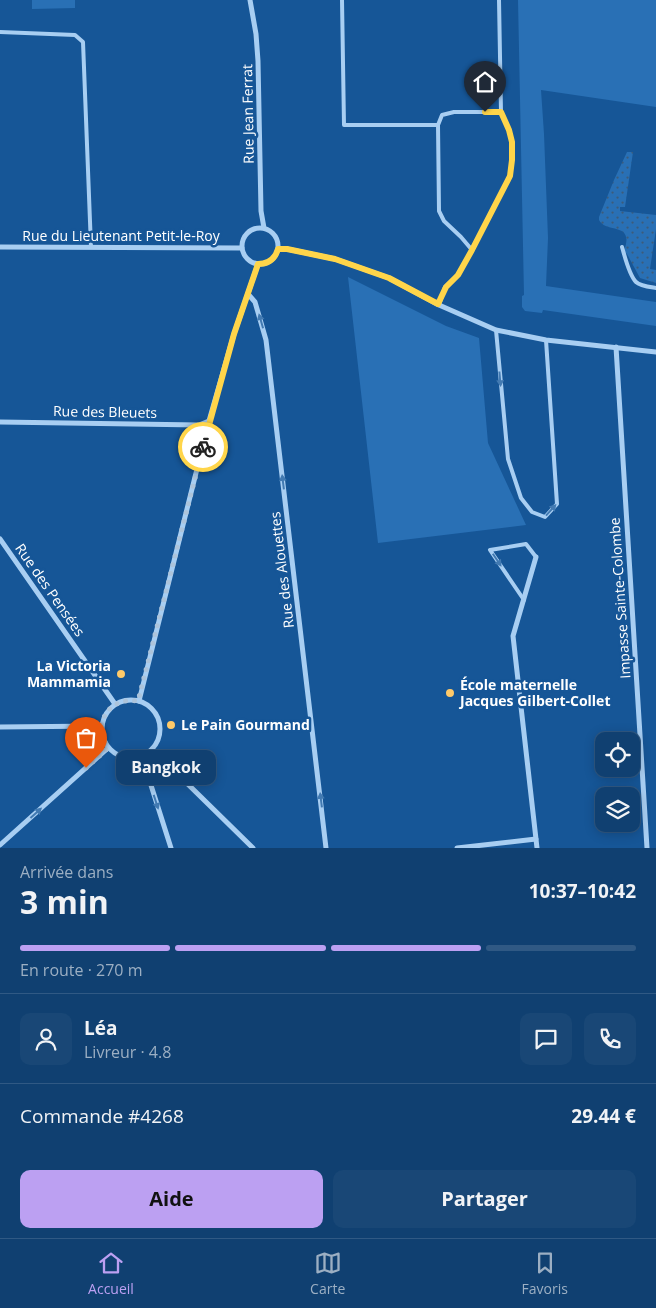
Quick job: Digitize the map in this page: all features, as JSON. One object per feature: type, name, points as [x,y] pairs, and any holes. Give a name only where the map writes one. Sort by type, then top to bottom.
[{"type":"street","name":"Rue Jean Ferrat","points":[[250,0],[256,34],[258,61],[261,211],[264,228]]},
{"type":"street","points":[[264,228],[269,230],[276,238],[278,249],[269,263],[252,263],[247,259],[242,248],[244,237],[253,230],[264,228]]},
{"type":"street","name":"Rue du Lieutenant Petit-le-Roy","points":[[0,247],[242,248]]},
{"type":"street","points":[[278,249],[287,249],[335,259],[389,278],[438,304],[496,330],[546,340],[656,352]]},
{"type":"street","points":[[138,701],[209,421],[234,334],[258,264]]},
{"type":"street","name":"Rue des Alouettes","points":[[248,294],[255,302],[266,340],[326,848]]},
{"type":"street","name":"Impasse Sainte-Colombe","points":[[616,347],[647,848]]},
{"type":"street","name":"Rue des Bleuets","points":[[0,422],[199,424],[209,421]]},
{"type":"street","name":"Rue des Pensées","points":[[0,538],[115,704]]},
{"type":"street","points":[[536,557],[513,636],[537,848]]},
{"type":"street","points":[[123,701],[138,701],[148,705],[155,712],[159,721],[158,741],[152,749],[142,756],[132,759],[123,758],[108,748],[104,741],[102,726],[104,718],[108,710],[115,704],[123,701]]},
{"type":"street","points":[[0,727],[102,726]]},
{"type":"street","points":[[0,845],[108,748]]},
{"type":"street","points":[[152,749],[253,848]]},
{"type":"street","points":[[142,756],[171,848]]},
{"type":"street","points":[[458,848],[536,839]]},
{"type":"lane","points":[[342,0],[344,126],[438,125]]},
{"type":"lane","points":[[438,304],[446,287],[458,275],[510,176],[512,142],[501,112],[499,0]]},
{"type":"lane","points":[[0,32],[75,35],[83,42],[91,248]]},
{"type":"lane","points":[[472,250],[444,221],[439,211],[438,125],[442,115],[454,112],[501,112]]},
{"type":"lane","points":[[622,247],[626,264],[636,282],[656,288]]},
{"type":"lane","points":[[496,330],[508,459],[522,498],[532,512],[545,517],[557,504],[546,340]]},
{"type":"lane","points":[[524,600],[490,550],[526,544],[536,557]]},
{"type":"shaded area","points":[[32,0],[75,0],[75,8],[32,9]]},
{"type":"shaded area","points":[[518,0],[656,0],[656,107],[541,90],[548,238],[546,286],[656,302],[656,326],[543,310],[542,313],[525,311],[522,307],[522,296],[524,295]]},
{"type":"shaded area","points":[[627,152],[633,152],[625,207],[620,207],[620,211],[656,215],[656,229],[650,269],[656,270],[656,283],[640,278],[624,251],[626,235],[623,232],[607,227],[599,220]]},
{"type":"shaded area","points":[[348,277],[446,326],[479,338],[488,443],[526,525],[378,543]]},
{"type":"way so far","points":[[86,768],[108,748],[102,734],[102,726],[108,710],[115,704],[123,701],[138,701],[203,447]]},
{"type":"place","name":"La Victoria Mammamia","points":[[121,674]]},
{"type":"place","name":"École maternelle Jacques Gilbert-Collet","points":[[450,693]]},
{"type":"place","name":"Le Pain Gourmand","points":[[171,725]]},
{"type":"place","name":"Bangkok","points":[[86,768]]},
{"type":"route","points":[[203,447],[234,334],[258,264],[269,263],[278,249],[287,249],[335,259],[389,278],[438,304],[446,287],[458,275],[510,176],[512,142],[509,130],[501,112],[485,112]]}]
